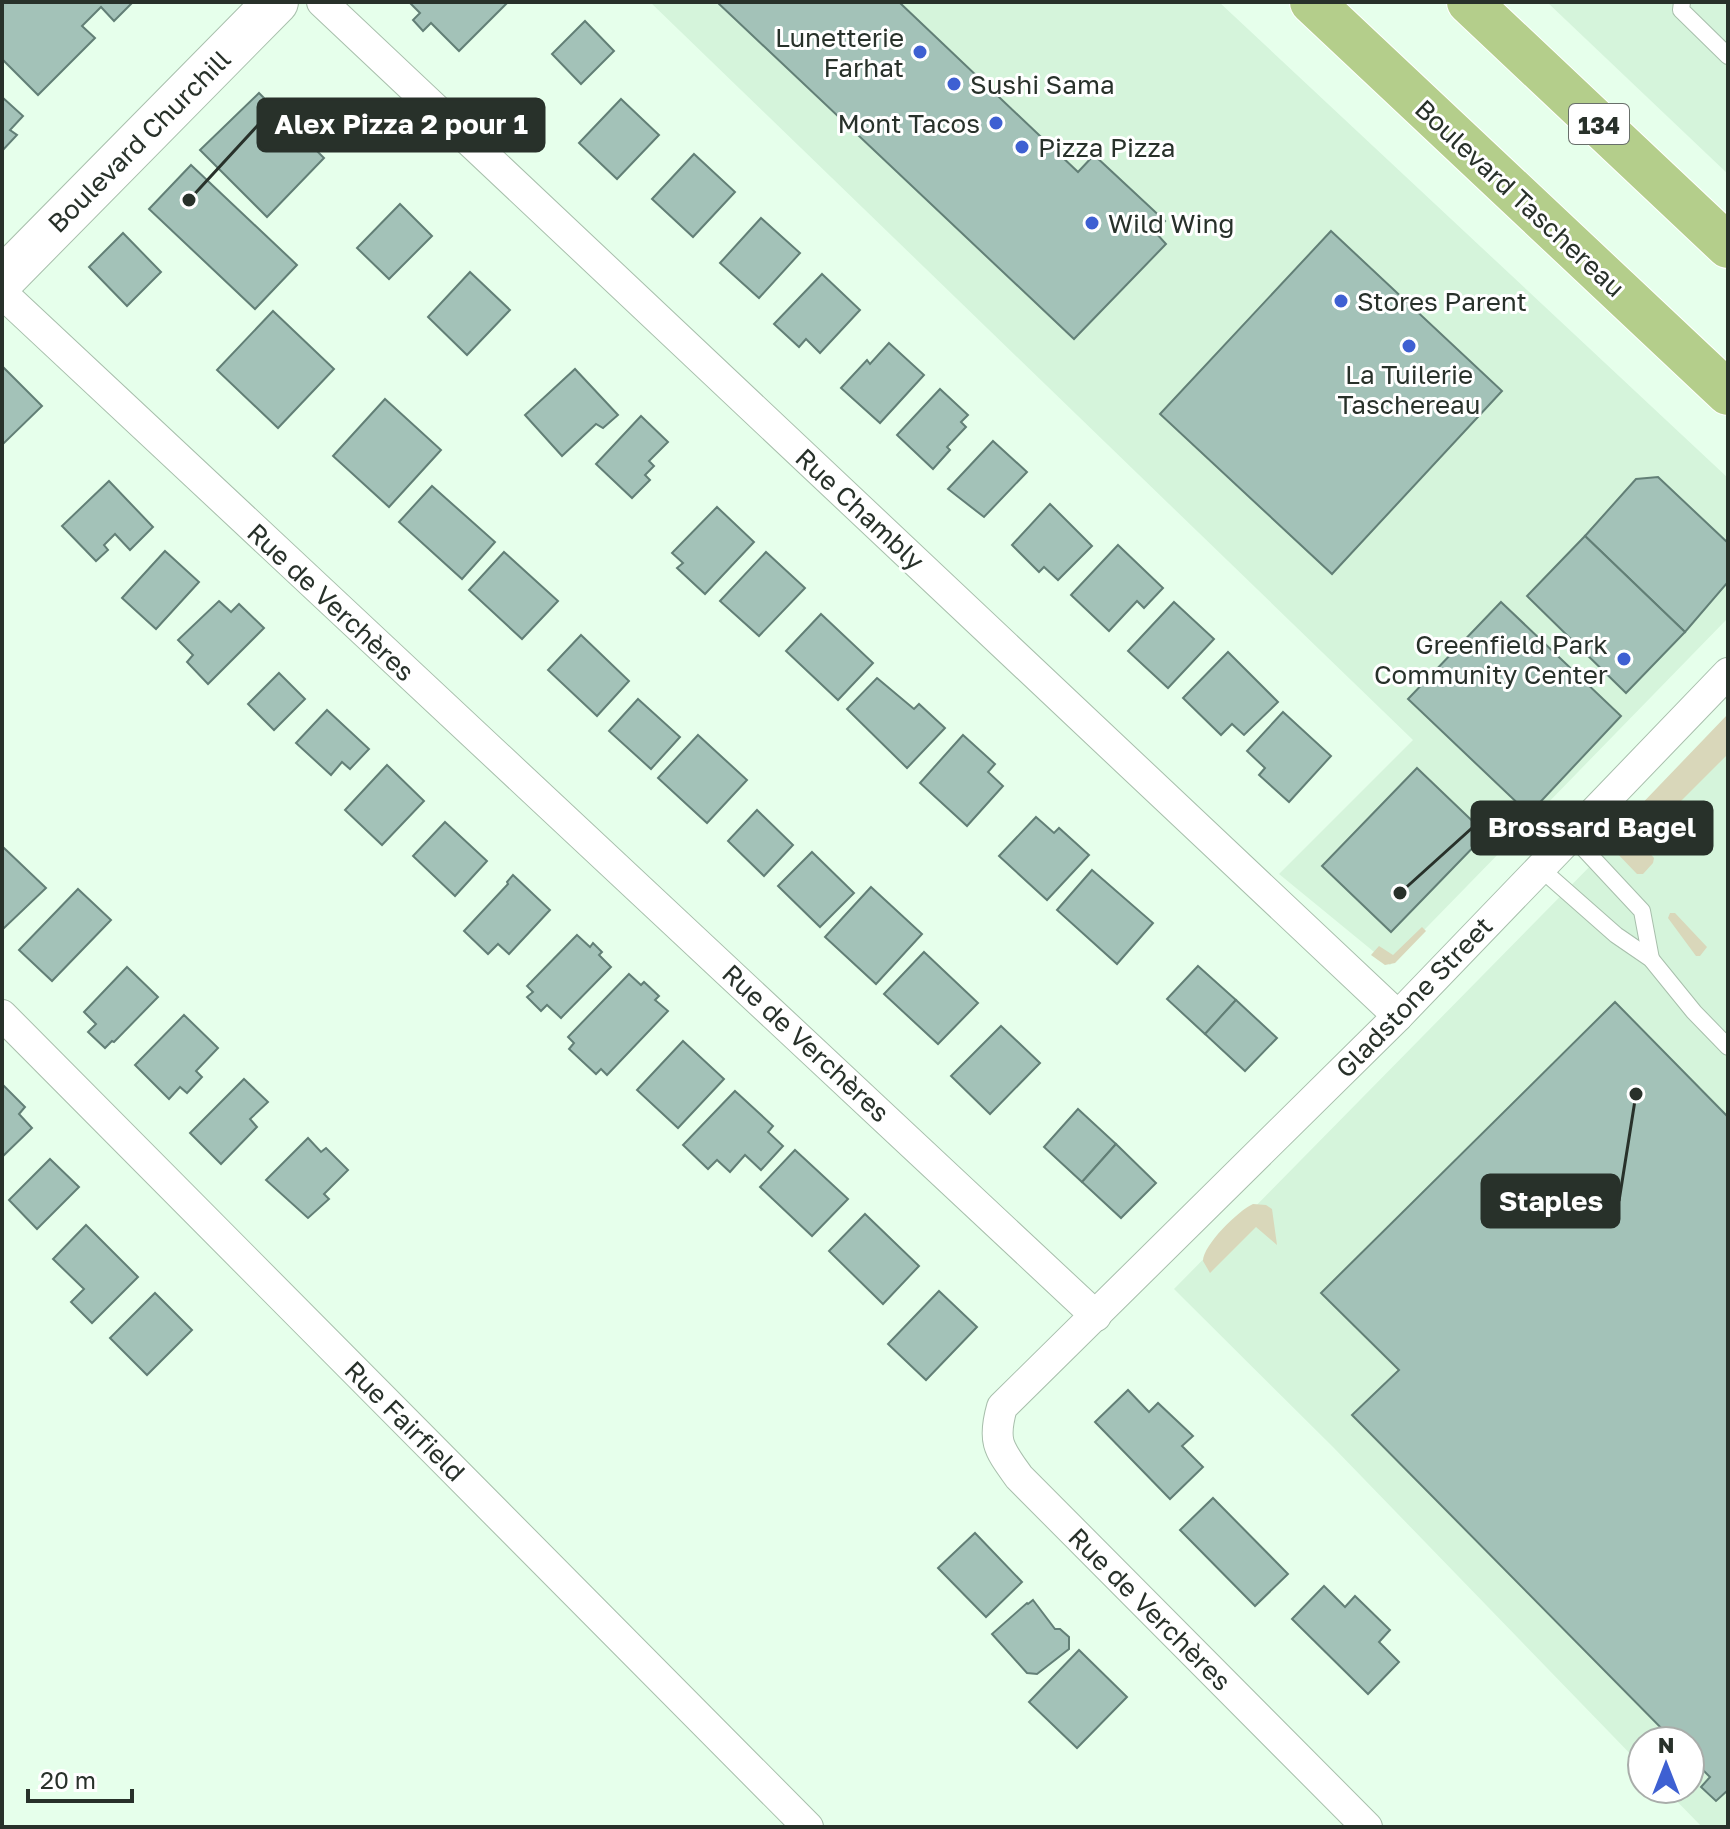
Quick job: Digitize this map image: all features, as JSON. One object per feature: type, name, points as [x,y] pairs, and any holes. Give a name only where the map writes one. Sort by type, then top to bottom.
[{"type":"main road","name":"Boulevard Taschereau","points":[[1312,2],[1728,393]]},
{"type":"main road","name":"134","points":[[1469,2],[1728,246]]},
{"type":"street","name":"Boulevard Churchill","points":[[2,280],[276,2]]},
{"type":"street","name":"Rue Chambly","points":[[322,2],[1398,1016]]},
{"type":"street","name":"Rue de Verchères","points":[[2,293],[1096,1316],[1002,1407],[996,1429],[1000,1450],[1019,1477],[1367,1827]]},
{"type":"street","name":"Gladstone Street","points":[[1096,1316],[1398,1016],[1728,673]]},
{"type":"street","name":"Rue Fairfield","points":[[2,1015],[808,1827]]},
{"type":"lane","points":[[1682,2],[1681,10],[1728,56]]},
{"type":"lane","points":[[1572,836],[1642,911],[1651,959]]},
{"type":"lane","points":[[1540,868],[1616,935],[1651,959],[1686,1003],[1728,1047]]},
{"type":"shaded area","points":[[650,2],[1219,2],[1728,478],[1728,618],[1390,965],[1279,874],[1413,740]]},
{"type":"shaded area","points":[[1547,2],[1728,2],[1728,174]]},
{"type":"shaded area","points":[[1728,714],[1728,754],[1640,842],[1654,858],[1643,874],[1637,874],[1613,849],[1610,837]]},
{"type":"shaded area","points":[[1728,726],[1728,1827],[1702,1827],[1681,1805],[1706,1805],[1706,1725],[1626,1725],[1626,1749],[1333,1447],[1174,1289]]},
{"type":"shaded area","points":[[1670,913],[1675,913],[1707,947],[1700,956],[1696,956],[1668,918]]},
{"type":"shaded area","points":[[1422,927],[1426,931],[1395,963],[1385,965],[1371,955],[1379,946],[1393,955]]},
{"type":"shaded area","points":[[1253,1204],[1272,1209],[1277,1245],[1256,1227],[1210,1273],[1203,1261],[1209,1246],[1231,1220]]},
{"type":"building","points":[[2,2],[133,2],[114,21],[101,7],[82,26],[95,38],[38,95],[2,59]]},
{"type":"building","points":[[409,2],[508,2],[459,51],[431,23],[423,31],[413,20],[420,13]]},
{"type":"building","points":[[717,2],[899,2],[1078,172],[1094,155],[1165,221],[1155,232],[1166,244],[1074,339]]},
{"type":"building","points":[[585,21],[614,51],[581,84],[552,54]]},
{"type":"building","points":[[259,93],[324,158],[267,217],[200,150]]},
{"type":"building","points":[[2,97],[23,116],[10,130],[17,135],[2,151]]},
{"type":"building","points":[[621,99],[659,135],[617,179],[579,143]]},
{"type":"building","points":[[694,154],[735,192],[693,237],[652,199]]},
{"type":"building","points":[[191,165],[297,265],[255,309],[149,209]]},
{"type":"building","points":[[400,204],[432,236],[389,279],[357,248]]},
{"type":"building","points":[[761,218],[800,253],[759,298],[720,263]]},
{"type":"building","points":[[1331,231],[1502,391],[1332,574],[1160,414]]},
{"type":"building","points":[[123,233],[161,272],[127,306],[89,267]]},
{"type":"building","points":[[470,272],[510,310],[467,355],[428,317]]},
{"type":"building","points":[[822,274],[860,310],[820,353],[806,339],[799,347],[774,324]]},
{"type":"building","points":[[273,311],[334,369],[278,428],[217,370]]},
{"type":"building","points":[[889,343],[924,375],[880,423],[841,388],[867,360],[870,364]]},
{"type":"building","points":[[2,366],[42,406],[2,445]]},
{"type":"building","points":[[575,369],[618,415],[603,428],[596,424],[562,456],[525,415]]},
{"type":"building","points":[[940,389],[968,415],[961,422],[966,427],[947,447],[950,450],[933,469],[897,435]]},
{"type":"building","points":[[385,399],[441,450],[389,507],[333,456]]},
{"type":"building","points":[[641,416],[668,442],[649,461],[654,466],[645,475],[650,480],[632,498],[596,464]]},
{"type":"building","points":[[993,441],[1027,472],[984,517],[948,489]]},
{"type":"building","points":[[1658,477],[1728,543],[1728,582],[1685,632],[1585,536],[1636,479]]},
{"type":"building","points":[[109,481],[153,527],[130,550],[115,534],[104,545],[108,550],[96,561],[62,526]]},
{"type":"building","points":[[432,486],[495,542],[462,579],[399,522]]},
{"type":"building","points":[[1050,504],[1092,546],[1058,580],[1044,567],[1039,572],[1012,545]]},
{"type":"building","points":[[717,507],[754,542],[705,594],[677,568],[683,563],[672,553]]},
{"type":"building","points":[[1585,536],[1685,632],[1626,693],[1527,596]]},
{"type":"building","points":[[1118,545],[1163,588],[1144,608],[1137,601],[1109,631],[1071,595]]},
{"type":"building","points":[[165,551],[199,582],[156,629],[122,598]]},
{"type":"building","points":[[504,552],[558,601],[522,639],[469,590]]},
{"type":"building","points":[[766,552],[805,588],[759,636],[720,601]]},
{"type":"building","points":[[219,601],[231,612],[239,604],[264,628],[208,684],[187,662],[193,655],[178,640]]},
{"type":"building","points":[[1174,602],[1214,639],[1168,688],[1128,651]]},
{"type":"building","points":[[1501,602],[1621,716],[1529,814],[1408,699]]},
{"type":"building","points":[[821,614],[873,663],[838,700],[786,651]]},
{"type":"building","points":[[581,635],[629,681],[597,716],[548,670]]},
{"type":"building","points":[[1228,652],[1278,702],[1244,735],[1232,724],[1221,735],[1183,698]]},
{"type":"building","points":[[279,673],[305,699],[274,730],[248,704]]},
{"type":"building","points":[[877,678],[914,709],[919,704],[945,728],[907,768],[847,709]]},
{"type":"building","points":[[638,699],[680,737],[651,769],[609,731]]},
{"type":"building","points":[[327,710],[369,749],[350,769],[342,762],[331,775],[296,743]]},
{"type":"building","points":[[1283,712],[1331,756],[1289,802],[1259,775],[1265,768],[1247,751]]},
{"type":"building","points":[[698,735],[747,780],[707,823],[658,778]]},
{"type":"building","points":[[963,735],[995,764],[988,772],[1003,786],[967,826],[920,783]]},
{"type":"building","points":[[387,765],[424,801],[382,845],[345,810]]},
{"type":"building","points":[[1417,768],[1486,834],[1391,932],[1322,866]]},
{"type":"building","points":[[757,810],[793,845],[764,876],[728,841]]},
{"type":"building","points":[[1036,817],[1054,833],[1059,828],[1089,855],[1047,900],[999,856]]},
{"type":"building","points":[[445,822],[487,861],[455,896],[413,856]]},
{"type":"building","points":[[4,848],[46,888],[2,930],[2,851]]},
{"type":"building","points":[[812,852],[854,893],[820,927],[778,886]]},
{"type":"building","points":[[1092,870],[1153,923],[1117,964],[1057,910]]},
{"type":"building","points":[[513,875],[550,910],[509,954],[498,944],[488,954],[464,931]]},
{"type":"building","points":[[871,887],[922,934],[876,984],[825,937]]},
{"type":"building","points":[[78,889],[111,920],[52,981],[19,950]]},
{"type":"building","points":[[577,935],[590,947],[593,943],[611,967],[561,1018],[547,1005],[541,1011],[527,997],[533,992],[527,986]]},
{"type":"building","points":[[924,952],[978,1003],[938,1044],[884,994]]},
{"type":"building","points":[[1198,966],[1236,1000],[1205,1034],[1167,999]]},
{"type":"building","points":[[127,967],[158,997],[105,1048],[88,1032],[96,1024],[84,1012]]},
{"type":"building","points":[[629,974],[641,985],[644,982],[659,996],[655,1000],[668,1011],[607,1075],[601,1069],[596,1074],[569,1049],[574,1043],[568,1037]]},
{"type":"building","points":[[1236,1000],[1277,1038],[1245,1071],[1205,1034]]},
{"type":"building","points":[[1615,1002],[1728,1117],[1728,1790],[1716,1801],[1706,1792],[1706,1781],[1710,1777],[1706,1773],[1706,1725],[1658,1725],[1352,1415],[1399,1370],[1321,1293]]},
{"type":"building","points":[[184,1015],[218,1048],[196,1071],[202,1077],[187,1093],[180,1087],[169,1099],[135,1065]]},
{"type":"building","points":[[1001,1026],[1040,1063],[990,1114],[951,1076]]},
{"type":"building","points":[[683,1041],[724,1079],[678,1128],[637,1090]]},
{"type":"building","points":[[244,1079],[268,1102],[250,1119],[257,1127],[221,1164],[190,1133]]},
{"type":"building","points":[[3,1085],[25,1107],[19,1114],[32,1128],[2,1157]]},
{"type":"building","points":[[735,1091],[773,1126],[768,1132],[783,1146],[761,1170],[745,1155],[730,1172],[717,1160],[708,1169],[683,1145]]},
{"type":"building","points":[[1078,1109],[1116,1144],[1082,1182],[1044,1147]]},
{"type":"building","points":[[308,1138],[321,1152],[326,1148],[348,1170],[324,1194],[329,1199],[308,1218],[266,1180]]},
{"type":"building","points":[[1116,1144],[1156,1183],[1121,1218],[1082,1182]]},
{"type":"building","points":[[795,1150],[848,1199],[812,1236],[760,1187]]},
{"type":"building","points":[[50,1159],[79,1187],[37,1229],[9,1200]]},
{"type":"building","points":[[865,1214],[919,1266],[883,1304],[829,1251]]},
{"type":"building","points":[[86,1225],[138,1277],[92,1323],[71,1302],[84,1289],[53,1259]]},
{"type":"building","points":[[939,1291],[977,1327],[926,1380],[888,1344]]},
{"type":"building","points":[[155,1293],[192,1330],[147,1375],[110,1338]]},
{"type":"building","points":[[1128,1390],[1149,1412],[1158,1403],[1193,1436],[1182,1446],[1203,1467],[1170,1499],[1095,1422]]},
{"type":"building","points":[[1213,1498],[1288,1574],[1255,1606],[1180,1530]]},
{"type":"building","points":[[975,1533],[1022,1582],[986,1617],[938,1568]]},
{"type":"building","points":[[1324,1586],[1345,1607],[1355,1596],[1390,1630],[1379,1642],[1399,1662],[1368,1694],[1292,1619]]},
{"type":"building","points":[[1033,1600],[1055,1629],[1060,1629],[1069,1637],[1069,1649],[1037,1674],[1027,1673],[992,1634]]},
{"type":"building","points":[[1079,1650],[1127,1697],[1077,1748],[1029,1702]]},
{"type":"place","name":"Lunetterie Farhat","points":[[920,52]]},
{"type":"place","name":"Sushi Sama","points":[[954,84]]},
{"type":"place","name":"Mont Tacos","points":[[996,123]]},
{"type":"place","name":"Pizza Pizza","points":[[1022,147]]},
{"type":"place","name":"Alex Pizza 2 pour 1","points":[[189,200]]},
{"type":"place","name":"Wild Wing","points":[[1092,223]]},
{"type":"place","name":"Stores Parent","points":[[1341,301]]},
{"type":"place","name":"La Tuilerie Taschereau","points":[[1409,346]]},
{"type":"place","name":"Greenfield Park Community Center","points":[[1624,659]]},
{"type":"place","name":"Brossard Bagel","points":[[1400,893]]},
{"type":"place","name":"Staples","points":[[1636,1094]]}]
